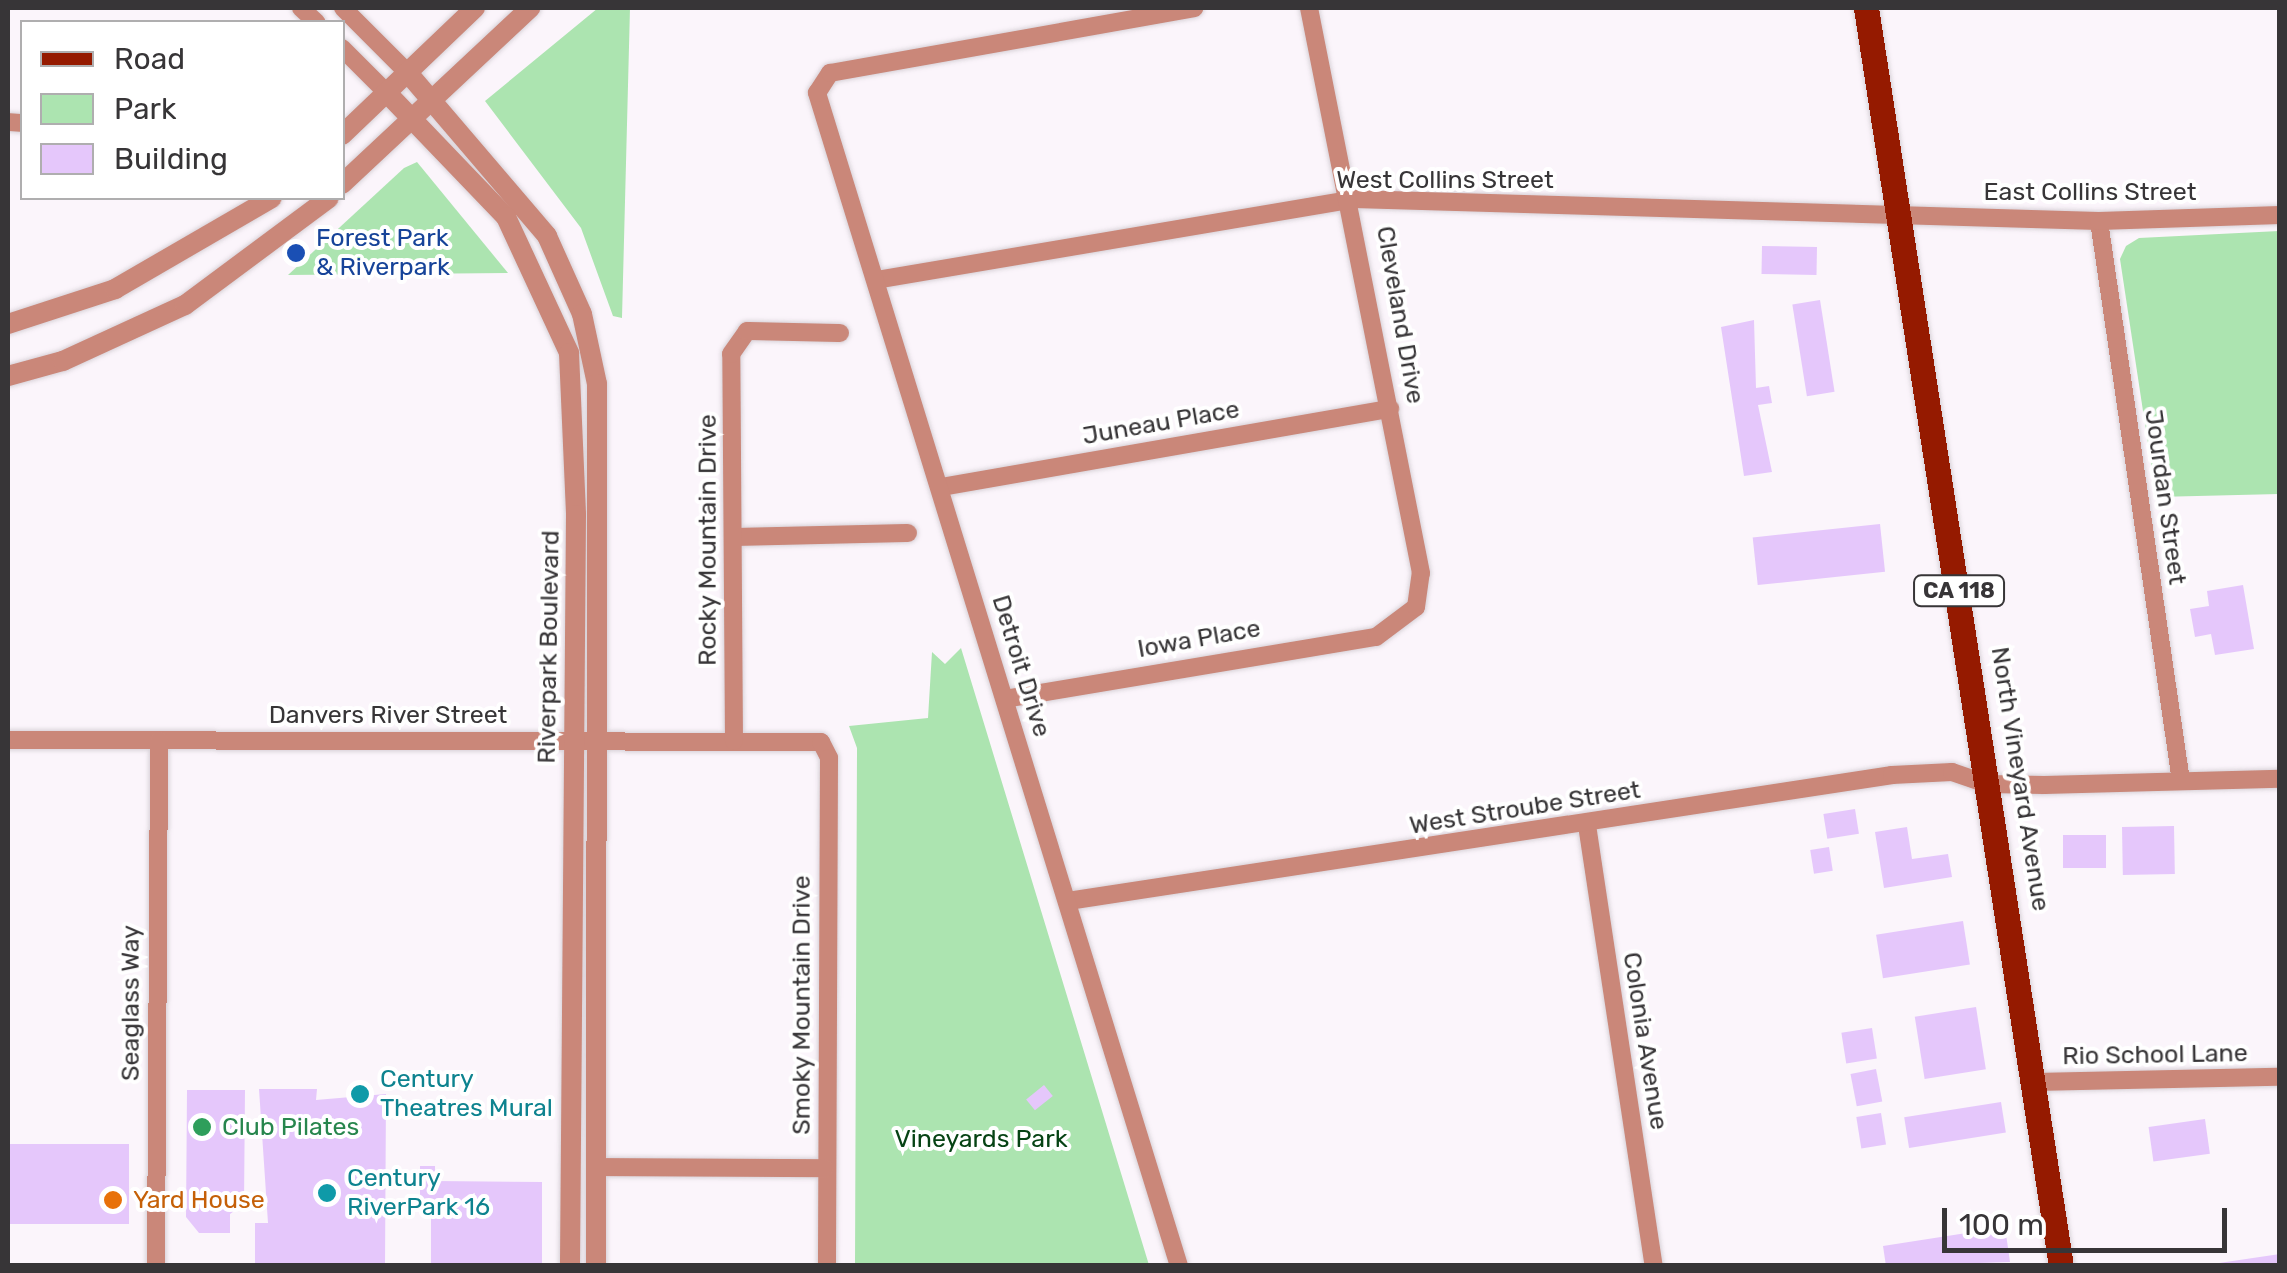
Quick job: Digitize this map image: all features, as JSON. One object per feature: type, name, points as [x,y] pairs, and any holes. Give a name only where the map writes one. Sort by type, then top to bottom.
[{"type":"main road","name":"North Vineyard Avenue","points":[[1866,8],[2062,1266]]},
{"type":"street","points":[[343,8],[408,72]]},
{"type":"street","points":[[345,133],[475,8]]},
{"type":"street","points":[[345,181],[530,8]]},
{"type":"street","name":"Detroit Drive","points":[[1179,1266],[876,280],[820,81],[1194,8]]},
{"type":"street","name":"Cleveland Drive","points":[[1310,8],[1354,199],[1422,573],[1416,607],[1399,626]]},
{"type":"street","points":[[345,51],[387,93]]},
{"type":"street","name":"Riverpark Boulevard","points":[[408,72],[528,205],[582,314],[597,384],[596,1266]]},
{"type":"street","name":"Riverpark Boulevard","points":[[387,93],[520,237],[568,353],[570,1266]]},
{"type":"street","name":"West Collins Street","points":[[876,280],[1354,199],[1900,214]]},
{"type":"street","points":[[8,324],[114,289],[269,200]]},
{"type":"street","points":[[8,376],[184,305],[325,200]]},
{"type":"street","name":"East Collins Street","points":[[1900,214],[2098,220],[2280,215]]},
{"type":"street","name":"Jourdan Street","points":[[2098,220],[2181,782]]},
{"type":"street","name":"Rocky Mountain Drive","points":[[734,741],[736,340],[747,331],[840,333]]},
{"type":"street","name":"Juneau Place","points":[[941,487],[1390,409]]},
{"type":"street","points":[[733,537],[908,534]]},
{"type":"street","name":"Iowa Place","points":[[1005,699],[1399,626]]},
{"type":"street","name":"Danvers River Street","points":[[8,740],[734,741],[826,746]]},
{"type":"street","name":"Seaglass Way","points":[[156,1266],[159,740]]},
{"type":"street","name":"Smoky Mountain Drive","points":[[826,746],[827,1266]]},
{"type":"street","name":"West Stroube Street","points":[[1068,901],[1892,775],[1952,772],[1988,784],[2280,779]]},
{"type":"street","name":"Colonia Avenue","points":[[1586,824],[1654,1266]]},
{"type":"street","name":"Rio School Lane","points":[[2032,1082],[2280,1078]]},
{"type":"street","points":[[597,1166],[825,1168]]},
{"type":"green space","points":[[598,8],[630,8],[622,318],[613,316],[581,228],[485,101]]},
{"type":"green space","points":[[417,162],[508,273],[288,275],[404,168]]},
{"type":"green space","points":[[2279,231],[2279,494],[2156,497],[2120,259],[2126,246],[2139,238]]},
{"type":"green space","name":"Vineyards Park","points":[[961,648],[1149,1265],[855,1265],[857,748],[849,726],[928,718],[932,652],[945,664]]},
{"type":"building","points":[[1762,246],[1817,247],[1817,275],[1762,274]]},
{"type":"building","points":[[1820,300],[1835,392],[1807,396],[1792,304]]},
{"type":"building","points":[[1754,320],[1756,388],[1769,386],[1772,403],[1758,405],[1772,472],[1744,476],[1721,327]]},
{"type":"building","points":[[1880,524],[1885,572],[1758,585],[1753,537]]},
{"type":"building","points":[[2243,585],[2254,649],[2215,655],[2211,634],[2195,637],[2190,609],[2209,606],[2207,591]]},
{"type":"building","points":[[1855,809],[1859,834],[1827,839],[1823,814]]},
{"type":"building","points":[[2174,826],[2175,874],[2123,875],[2122,827]]},
{"type":"building","points":[[1907,827],[1912,859],[1948,854],[1952,877],[1884,888],[1875,832]]},
{"type":"building","points":[[2063,835],[2106,835],[2106,868],[2063,868]]},
{"type":"building","points":[[1829,847],[1833,871],[1814,874],[1810,850]]},
{"type":"building","points":[[1963,921],[1970,964],[1883,978],[1876,935]]},
{"type":"building","points":[[1976,1007],[1986,1069],[1925,1079],[1915,1017]]},
{"type":"building","points":[[1872,1028],[1877,1059],[1846,1063],[1841,1033]]},
{"type":"building","points":[[1876,1069],[1882,1101],[1857,1106],[1850,1074]]},
{"type":"building","points":[[1044,1085],[1053,1096],[1035,1110],[1026,1099]]},
{"type":"building","name":"Century RiverPark 16","points":[[259,1089],[317,1089],[316,1100],[386,1094],[385,1266],[255,1266],[255,1223],[268,1223]]},
{"type":"building","points":[[187,1090],[245,1090],[244,1204],[230,1214],[230,1233],[199,1233],[186,1217]]},
{"type":"building","points":[[2001,1102],[2006,1133],[1909,1148],[1904,1117]]},
{"type":"building","points":[[1881,1113],[1886,1145],[1861,1149],[1856,1117]]},
{"type":"building","points":[[2205,1119],[2210,1154],[2153,1162],[2149,1127]]},
{"type":"building","points":[[8,1144],[129,1144],[129,1224],[8,1224]]},
{"type":"building","points":[[420,1166],[435,1166],[435,1181],[542,1182],[542,1266],[431,1266],[431,1200],[420,1200]]},
{"type":"building","points":[[2005,1227],[2010,1262],[1886,1266],[1883,1246]]},
{"type":"building","points":[[2280,1254],[2280,1266],[2219,1266],[2219,1263]]},
{"type":"place","name":"Forest Park & Riverpark","points":[[296,253]]},
{"type":"place","name":"Century Theatres Mural","points":[[360,1094]]},
{"type":"place","name":"Club Pilates","points":[[202,1127]]},
{"type":"place","name":"Century RiverPark 16","points":[[327,1193]]},
{"type":"place","name":"Yard House","points":[[113,1200]]}]
